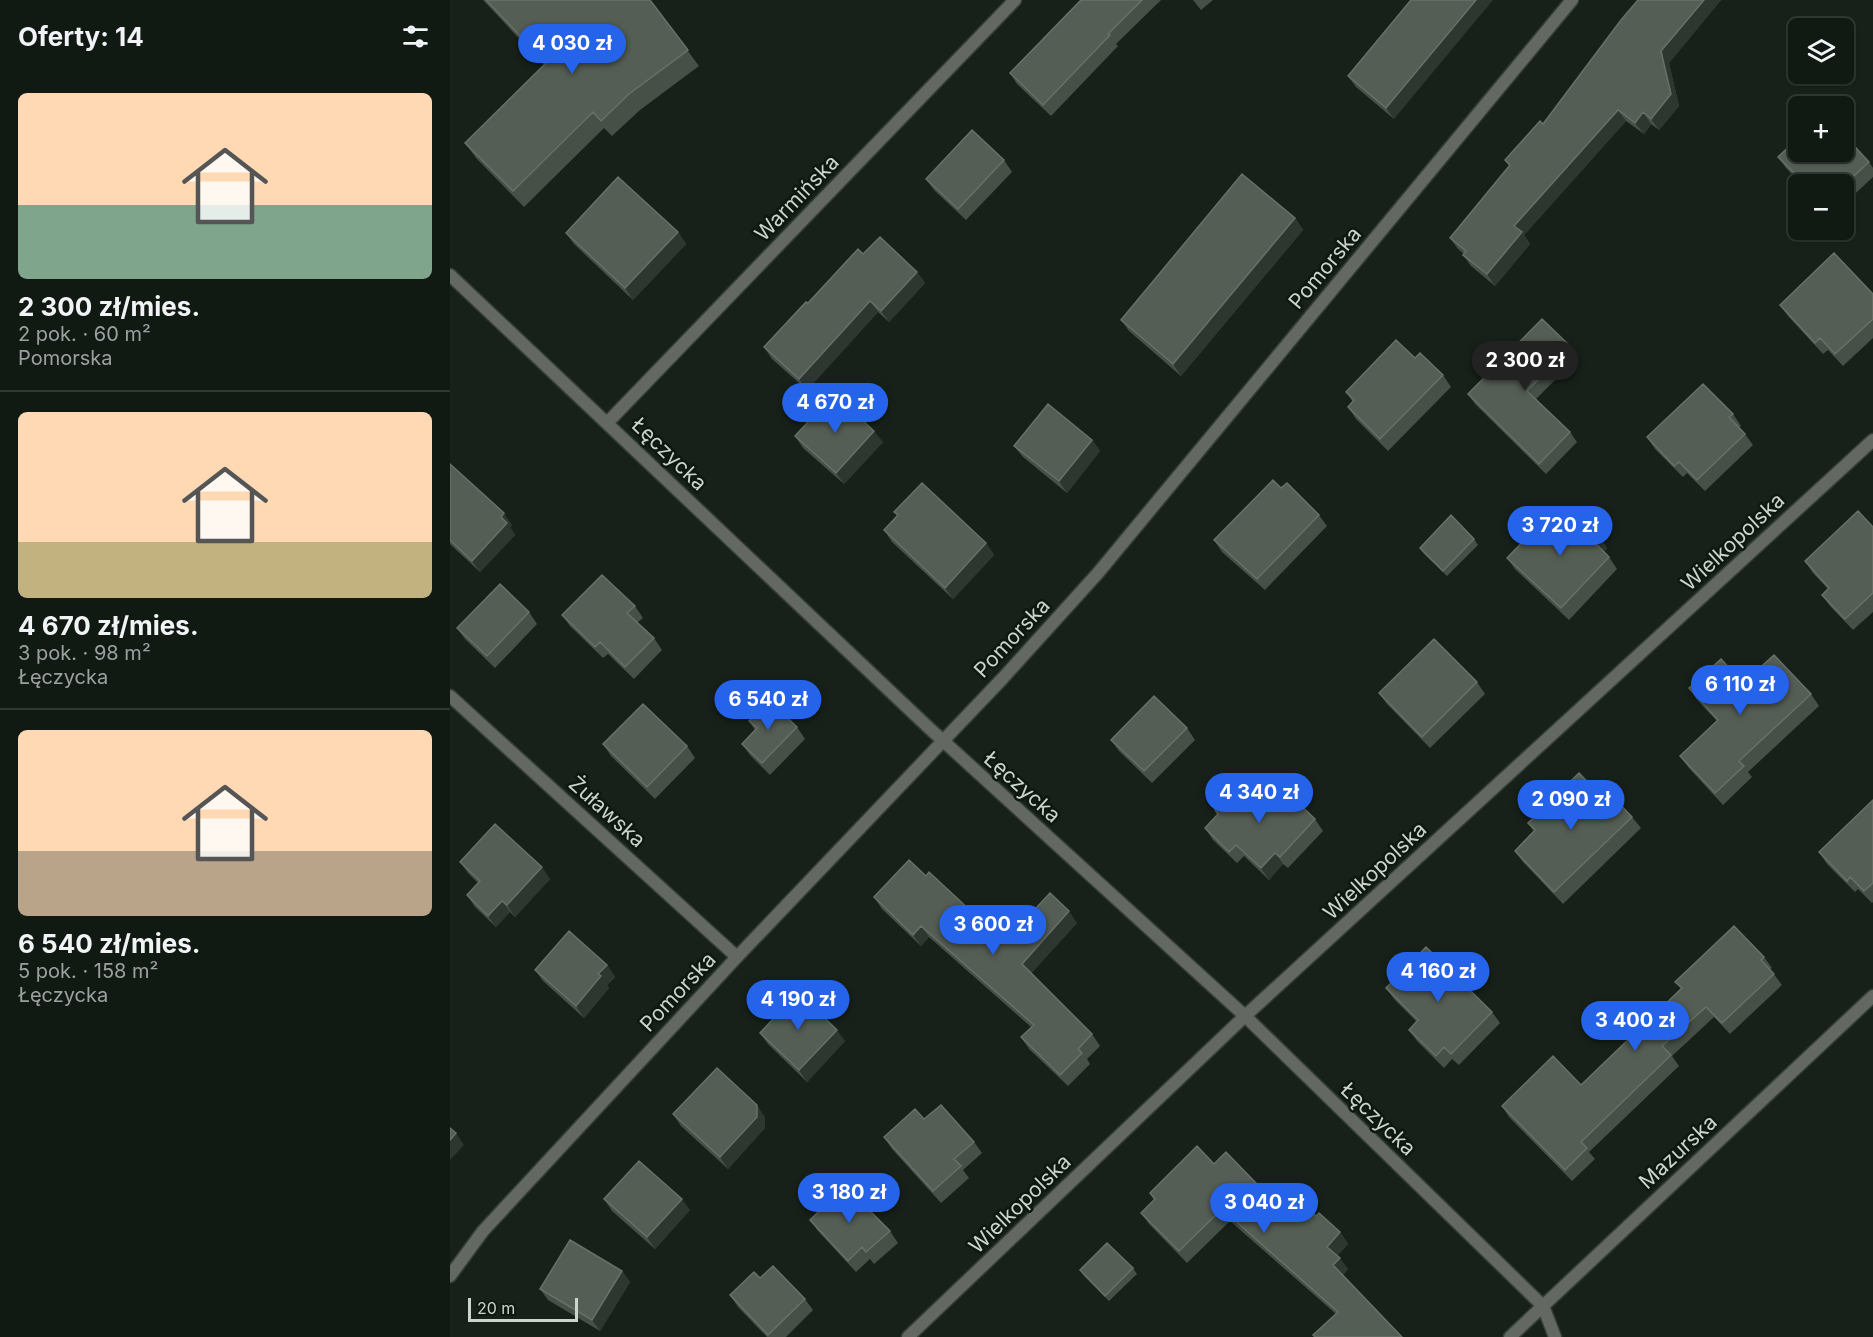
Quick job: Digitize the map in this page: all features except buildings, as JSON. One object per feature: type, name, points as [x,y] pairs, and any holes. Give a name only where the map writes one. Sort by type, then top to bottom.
[{"type":"street","name":"Warmińska","points":[[608,422],[1015,0]]},
{"type":"street","name":"Pomorska","points":[[450,1276],[483,1231],[737,957],[1003,678],[1098,573],[1572,0]]},
{"type":"street","name":"Łęczycka","points":[[450,275],[942,740],[1245,1016],[1542,1306],[1555,1337]]},
{"type":"street","name":"Wielkopolska","points":[[908,1337],[1245,1016],[1873,440]]},
{"type":"street","name":"Żuławska","points":[[450,696],[737,957]]},
{"type":"street","name":"Mazurska","points":[[1510,1337],[1873,996]]}]
